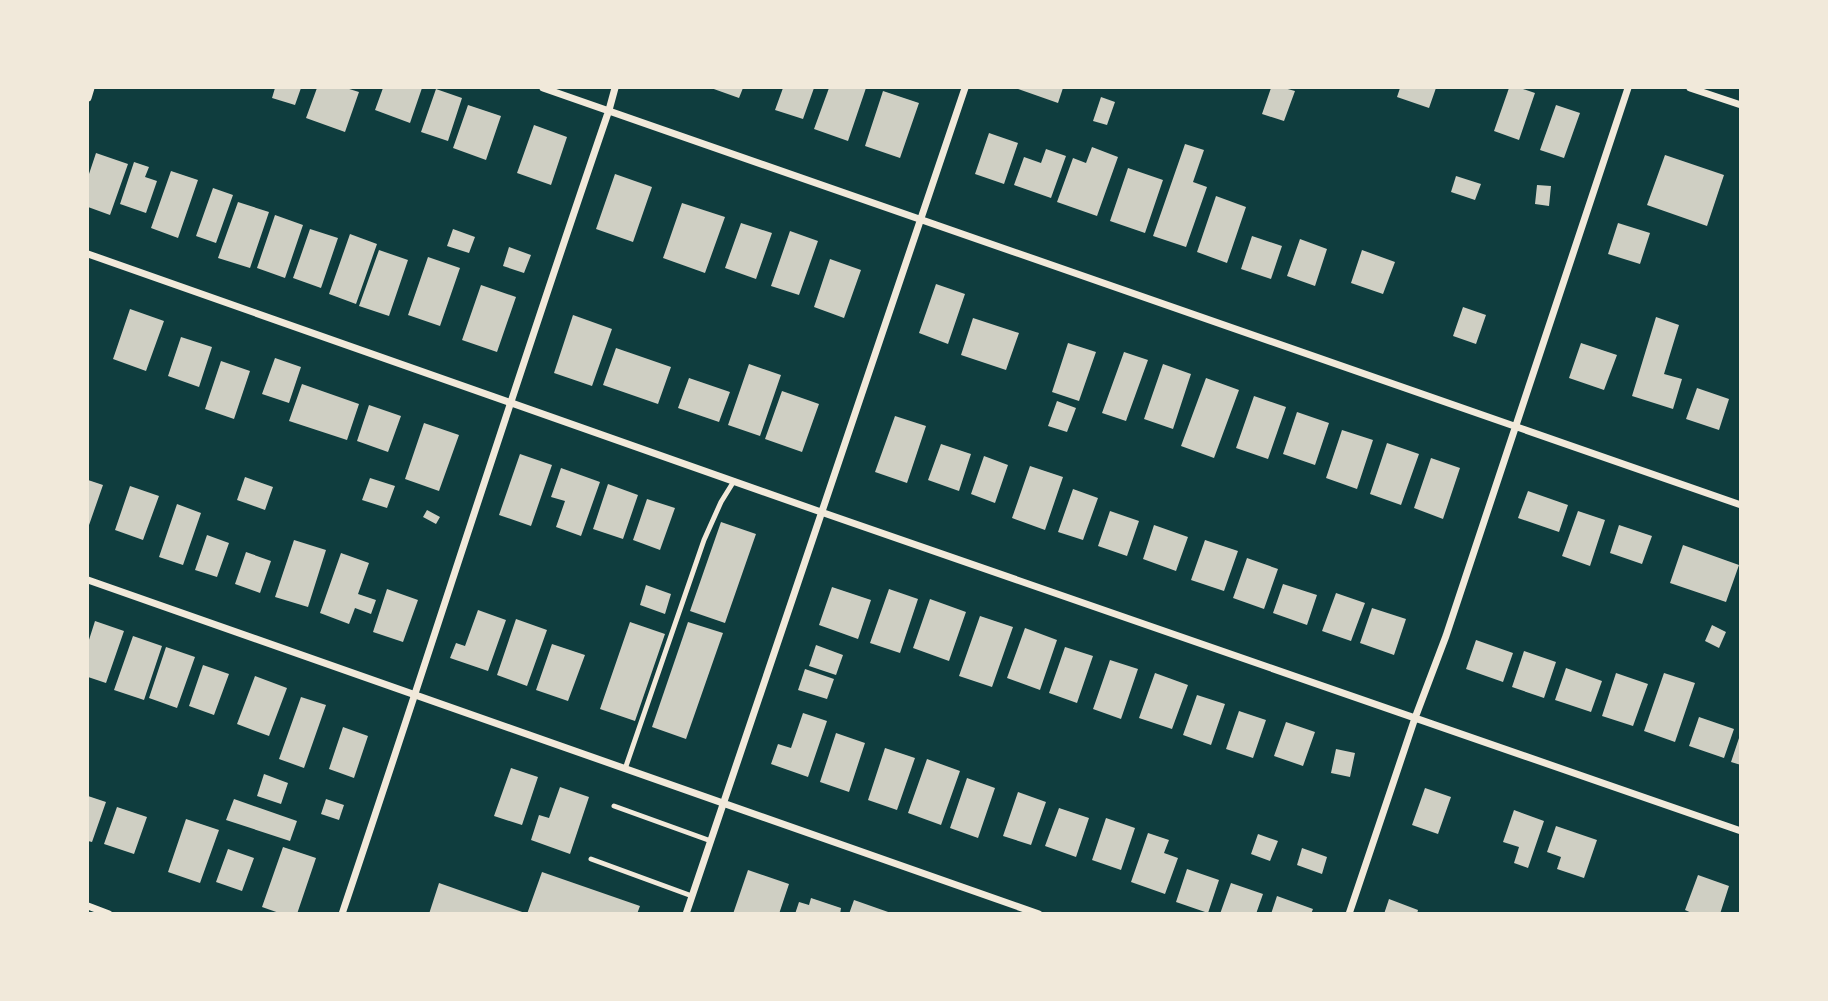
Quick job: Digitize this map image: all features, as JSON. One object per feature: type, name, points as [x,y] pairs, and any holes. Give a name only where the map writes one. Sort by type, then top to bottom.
[{"type":"street","points":[[88,98],[91,88]]},
{"type":"street","points":[[543,88],[1741,505]]},
{"type":"street","points":[[342,914],[615,88]]},
{"type":"street","points":[[686,914],[965,88]]},
{"type":"street","points":[[1349,914],[1415,718],[1446,636],[1628,88]]},
{"type":"street","points":[[1690,88],[1741,105]]},
{"type":"street","points":[[88,254],[1741,831]]},
{"type":"street","points":[[88,580],[1040,914]]},
{"type":"street","points":[[88,906],[108,914]]},
{"type":"lane","points":[[625,769],[704,540],[734,481]]},
{"type":"lane","points":[[614,806],[711,841]]},
{"type":"lane","points":[[591,859],[692,896]]},
{"type":"building","points":[[275,88],[301,88],[295,105],[272,98]]},
{"type":"building","points":[[317,88],[346,88],[359,92],[345,132],[306,118]]},
{"type":"building","points":[[383,88],[422,88],[410,123],[375,110]]},
{"type":"building","points":[[711,88],[743,88],[739,98]]},
{"type":"building","points":[[783,88],[814,88],[803,119],[775,110]]},
{"type":"building","points":[[829,88],[866,88],[848,141],[814,129]]},
{"type":"building","points":[[1015,88],[1063,88],[1058,103]]},
{"type":"building","points":[[1271,88],[1295,91],[1284,121],[1262,114]]},
{"type":"building","points":[[1400,88],[1436,88],[1429,108],[1397,97]]},
{"type":"building","points":[[1509,88],[1535,93],[1519,140],[1494,131]]},
{"type":"building","points":[[436,89],[462,98],[448,141],[421,132]]},
{"type":"building","points":[[883,91],[919,103],[900,158],[865,146]]},
{"type":"building","points":[[1101,97],[1115,102],[1107,125],[1093,121]]},
{"type":"building","points":[[468,105],[501,116],[486,160],[453,148]]},
{"type":"building","points":[[1556,105],[1580,113],[1564,158],[1540,150]]},
{"type":"building","points":[[534,125],[567,137],[551,185],[517,173]]},
{"type":"building","points":[[989,133],[1018,143],[1004,184],[975,174]]},
{"type":"building","points":[[1185,144],[1204,150],[1193,182],[1207,187],[1186,247],[1153,236]]},
{"type":"building","points":[[1092,147],[1118,157],[1097,216],[1057,202],[1073,158],[1086,163]]},
{"type":"building","points":[[1046,149],[1066,156],[1051,198],[1014,185],[1024,157],[1041,163]]},
{"type":"building","points":[[96,153],[128,164],[110,215],[88,207],[88,177]]},
{"type":"building","points":[[1665,155],[1724,175],[1707,226],[1647,205]]},
{"type":"building","points":[[134,162],[149,167],[145,177],[157,181],[146,213],[120,204]]},
{"type":"building","points":[[1128,168],[1163,180],[1145,233],[1110,221]]},
{"type":"building","points":[[171,171],[198,180],[178,238],[151,228]]},
{"type":"building","points":[[615,174],[652,187],[633,242],[596,229]]},
{"type":"building","points":[[1456,176],[1481,184],[1475,200],[1451,192]]},
{"type":"building","points":[[1537,185],[1551,186],[1549,206],[1535,204]]},
{"type":"building","points":[[213,188],[233,195],[216,243],[196,236]]},
{"type":"building","points":[[1216,196],[1246,207],[1227,263],[1197,252]]},
{"type":"building","points":[[238,202],[269,212],[250,268],[218,258]]},
{"type":"building","points":[[682,203],[725,217],[705,273],[663,258]]},
{"type":"building","points":[[275,215],[303,225],[285,278],[257,268]]},
{"type":"building","points":[[741,223],[772,233],[756,279],[725,268]]},
{"type":"building","points":[[1618,223],[1650,233],[1640,264],[1608,254]]},
{"type":"building","points":[[310,229],[338,238],[321,288],[293,278]]},
{"type":"building","points":[[453,229],[475,237],[469,253],[447,246]]},
{"type":"building","points":[[790,231],[818,241],[799,295],[771,286]]},
{"type":"building","points":[[350,234],[377,244],[356,304],[329,294]]},
{"type":"building","points":[[1252,236],[1282,246],[1271,279],[1241,269]]},
{"type":"building","points":[[1300,239],[1327,249],[1315,286],[1287,276]]},
{"type":"building","points":[[509,247],[531,255],[524,273],[503,266]]},
{"type":"building","points":[[379,250],[408,260],[389,316],[359,306]]},
{"type":"building","points":[[1362,250],[1395,262],[1383,294],[1351,283]]},
{"type":"building","points":[[428,257],[460,268],[440,326],[408,315]]},
{"type":"building","points":[[830,259],[861,270],[844,318],[814,307]]},
{"type":"building","points":[[936,284],[965,294],[948,344],[919,333]]},
{"type":"building","points":[[481,285],[516,297],[497,352],[462,340]]},
{"type":"building","points":[[1463,307],[1486,315],[1476,344],[1453,336]]},
{"type":"building","points":[[130,309],[164,321],[146,371],[113,359]]},
{"type":"building","points":[[573,315],[612,329],[592,386],[554,373]]},
{"type":"building","points":[[1656,317],[1679,325],[1664,374],[1682,379],[1673,409],[1632,396]]},
{"type":"building","points":[[973,318],[1019,333],[1006,370],[961,355]]},
{"type":"building","points":[[181,337],[212,347],[199,387],[168,376]]},
{"type":"building","points":[[1068,343],[1096,352],[1079,401],[1052,392]]},
{"type":"building","points":[[1581,343],[1617,355],[1604,390],[1569,378]]},
{"type":"building","points":[[616,348],[671,367],[658,404],[603,385]]},
{"type":"building","points":[[1124,352],[1148,360],[1126,421],[1102,413]]},
{"type":"building","points":[[275,358],[301,367],[289,403],[262,394]]},
{"type":"building","points":[[221,361],[250,371],[234,419],[205,409]]},
{"type":"building","points":[[749,364],[781,375],[760,436],[728,425]]},
{"type":"building","points":[[1163,364],[1191,374],[1173,429],[1144,419]]},
{"type":"building","points":[[689,378],[730,392],[719,422],[678,408]]},
{"type":"building","points":[[1206,378],[1239,390],[1214,458],[1181,446]]},
{"type":"building","points":[[302,384],[359,404],[347,440],[289,421]]},
{"type":"building","points":[[1697,388],[1729,399],[1719,430],[1686,419]]},
{"type":"building","points":[[782,391],[819,404],[802,452],[765,439]]},
{"type":"building","points":[[1254,396],[1286,407],[1268,459],[1236,448]]},
{"type":"building","points":[[1057,401],[1076,408],[1067,432],[1048,426]]},
{"type":"building","points":[[369,405],[401,416],[388,452],[357,441]]},
{"type":"building","points":[[1297,412],[1329,423],[1315,465],[1283,454]]},
{"type":"building","points":[[895,416],[926,426],[907,483],[875,472]]},
{"type":"building","points":[[424,423],[459,435],[439,491],[405,479]]},
{"type":"building","points":[[1342,430],[1373,440],[1357,489],[1326,478]]},
{"type":"building","points":[[1387,443],[1419,454],[1401,505],[1370,494]]},
{"type":"building","points":[[941,444],[971,454],[959,491],[928,480]]},
{"type":"building","points":[[520,454],[552,465],[531,526],[499,515]]},
{"type":"building","points":[[984,456],[1008,465],[995,503],[971,494]]},
{"type":"building","points":[[1431,458],[1460,468],[1443,519],[1414,508]]},
{"type":"building","points":[[1030,466],[1063,477],[1045,530],[1012,518]]},
{"type":"building","points":[[561,468],[600,482],[581,536],[556,527],[565,501],[551,497]]},
{"type":"building","points":[[245,477],[273,487],[265,510],[237,500]]},
{"type":"building","points":[[370,478],[395,486],[387,508],[362,500]]},
{"type":"building","points":[[88,480],[103,485],[88,528]]},
{"type":"building","points":[[608,484],[638,495],[623,539],[593,529]]},
{"type":"building","points":[[130,486],[159,496],[143,540],[115,530]]},
{"type":"building","points":[[1073,489],[1098,498],[1083,540],[1058,532]]},
{"type":"building","points":[[1528,491],[1568,505],[1559,532],[1518,518]]},
{"type":"building","points":[[647,499],[675,508],[660,550],[633,540]]},
{"type":"building","points":[[177,504],[201,513],[183,565],[159,557]]},
{"type":"building","points":[[427,510],[440,517],[436,524],[423,517]]},
{"type":"building","points":[[1110,511],[1139,521],[1127,556],[1098,546]]},
{"type":"building","points":[[1578,511],[1605,520],[1590,566],[1562,556]]},
{"type":"building","points":[[721,522],[756,534],[725,623],[690,611]]},
{"type":"building","points":[[1154,525],[1188,537],[1176,571],[1143,559]]},
{"type":"building","points":[[1619,525],[1652,536],[1642,564],[1610,553]]},
{"type":"building","points":[[207,535],[229,543],[217,577],[195,570]]},
{"type":"building","points":[[294,540],[326,550],[308,607],[275,597]]},
{"type":"building","points":[[1205,540],[1238,551],[1224,591],[1191,580]]},
{"type":"building","points":[[1683,545],[1739,565],[1726,602],[1670,583]]},
{"type":"building","points":[[246,552],[271,561],[260,593],[235,584]]},
{"type":"building","points":[[341,553],[369,563],[358,594],[376,600],[371,614],[355,608],[349,624],[320,613]]},
{"type":"building","points":[[1247,558],[1278,569],[1264,609],[1233,598]]},
{"type":"building","points":[[1283,584],[1317,595],[1307,625],[1273,613]]},
{"type":"building","points":[[646,585],[671,594],[665,614],[640,605]]},
{"type":"building","points":[[832,587],[871,600],[858,639],[819,625]]},
{"type":"building","points":[[387,589],[418,600],[403,642],[373,632]]},
{"type":"building","points":[[889,589],[918,599],[900,653],[870,643]]},
{"type":"building","points":[[1336,593],[1365,603],[1351,641],[1322,631]]},
{"type":"building","points":[[930,599],[966,612],[949,661],[913,648]]},
{"type":"building","points":[[1372,608],[1406,619],[1394,655],[1360,643]]},
{"type":"building","points":[[478,610],[506,620],[488,671],[450,658],[456,643],[465,646]]},
{"type":"building","points":[[980,616],[1013,627],[992,687],[959,676]]},
{"type":"building","points":[[516,619],[547,630],[527,686],[497,675]]},
{"type":"building","points":[[95,621],[124,631],[106,683],[88,677],[88,643]]},
{"type":"building","points":[[630,622],[665,634],[635,721],[600,709]]},
{"type":"building","points":[[688,622],[723,633],[686,739],[652,727]]},
{"type":"building","points":[[1712,625],[1726,632],[1719,648],[1705,641]]},
{"type":"building","points":[[1025,628],[1057,640],[1040,690],[1007,678]]},
{"type":"building","points":[[133,636],[162,646],[144,700],[114,690]]},
{"type":"building","points":[[1476,640],[1513,653],[1503,682],[1466,669]]},
{"type":"building","points":[[552,644],[585,655],[568,701],[536,690]]},
{"type":"building","points":[[816,645],[843,655],[836,675],[809,666]]},
{"type":"building","points":[[166,647],[195,657],[177,708],[149,698]]},
{"type":"building","points":[[1065,647],[1093,656],[1077,703],[1049,693]]},
{"type":"building","points":[[1524,651],[1556,662],[1544,698],[1512,687]]},
{"type":"building","points":[[1110,660],[1138,669],[1121,719],[1093,709]]},
{"type":"building","points":[[203,665],[229,674],[214,715],[189,706]]},
{"type":"building","points":[[1566,668],[1602,681],[1591,712],[1555,700]]},
{"type":"building","points":[[805,669],[834,679],[827,699],[798,690]]},
{"type":"building","points":[[1155,673],[1188,685],[1172,729],[1139,718]]},
{"type":"building","points":[[1616,673],[1648,684],[1633,726],[1602,716]]},
{"type":"building","points":[[1664,673],[1695,683],[1675,742],[1644,731]]},
{"type":"building","points":[[255,676],[287,688],[269,736],[237,724]]},
{"type":"building","points":[[1197,695],[1225,704],[1211,745],[1183,735]]},
{"type":"building","points":[[301,697],[326,705],[304,768],[279,759]]},
{"type":"building","points":[[1239,711],[1266,720],[1253,758],[1226,749]]},
{"type":"building","points":[[803,713],[827,721],[808,777],[771,764],[778,744],[791,748]]},
{"type":"building","points":[[1699,717],[1734,729],[1724,758],[1689,746]]},
{"type":"building","points":[[1286,722],[1315,732],[1303,766],[1274,756]]},
{"type":"building","points":[[343,727],[368,736],[354,778],[329,769]]},
{"type":"building","points":[[836,733],[865,743],[849,792],[820,782]]},
{"type":"building","points":[[1741,735],[1741,765],[1731,762]]},
{"type":"building","points":[[885,748],[915,758],[897,810],[868,800]]},
{"type":"building","points":[[1336,749],[1355,753],[1350,777],[1331,773]]},
{"type":"building","points":[[927,759],[960,771],[941,825],[908,813]]},
{"type":"building","points":[[511,768],[538,777],[522,825],[494,816]]},
{"type":"building","points":[[264,774],[288,783],[281,804],[257,796]]},
{"type":"building","points":[[967,778],[995,788],[978,838],[950,828]]},
{"type":"building","points":[[560,787],[589,797],[570,854],[531,840],[539,815],[549,818]]},
{"type":"building","points":[[1425,788],[1451,797],[1438,834],[1412,825]]},
{"type":"building","points":[[1018,792],[1046,802],[1031,845],[1003,836]]},
{"type":"building","points":[[88,796],[106,802],[92,842],[88,841]]},
{"type":"building","points":[[234,799],[297,821],[290,841],[226,820]]},
{"type":"building","points":[[326,799],[344,805],[339,820],[321,814]]},
{"type":"building","points":[[117,807],[147,817],[134,854],[104,844]]},
{"type":"building","points":[[1059,808],[1089,818],[1076,857],[1045,846]]},
{"type":"building","points":[[1514,810],[1544,821],[1528,868],[1514,863],[1519,847],[1503,842]]},
{"type":"building","points":[[1106,818],[1135,828],[1121,870],[1092,860]]},
{"type":"building","points":[[186,819],[219,830],[200,883],[168,872]]},
{"type":"building","points":[[1556,826],[1597,840],[1584,878],[1557,869],[1561,857],[1547,852]]},
{"type":"building","points":[[1148,833],[1169,840],[1164,853],[1178,858],[1165,894],[1131,882]]},
{"type":"building","points":[[1258,834],[1278,841],[1270,861],[1251,854]]},
{"type":"building","points":[[283,847],[316,858],[297,914],[282,914],[262,907]]},
{"type":"building","points":[[1302,848],[1327,857],[1322,874],[1297,865]]},
{"type":"building","points":[[228,849],[254,858],[242,891],[216,882]]},
{"type":"building","points":[[1187,869],[1219,880],[1208,913],[1176,902]]},
{"type":"building","points":[[748,870],[789,884],[779,914],[733,914]]},
{"type":"building","points":[[542,872],[640,906],[637,914],[527,914]]},
{"type":"building","points":[[1698,875],[1729,886],[1720,914],[1694,914],[1685,910]]},
{"type":"building","points":[[439,883],[525,913],[525,914],[429,914]]},
{"type":"building","points":[[1231,883],[1263,894],[1256,914],[1220,914]]},
{"type":"building","points":[[1277,896],[1313,909],[1311,914],[1271,914]]},
{"type":"building","points":[[811,898],[841,908],[840,914],[795,914],[799,902],[809,905]]},
{"type":"building","points":[[1389,899],[1418,910],[1417,914],[1384,914]]},
{"type":"building","points":[[854,900],[891,913],[891,914],[849,914]]}]
